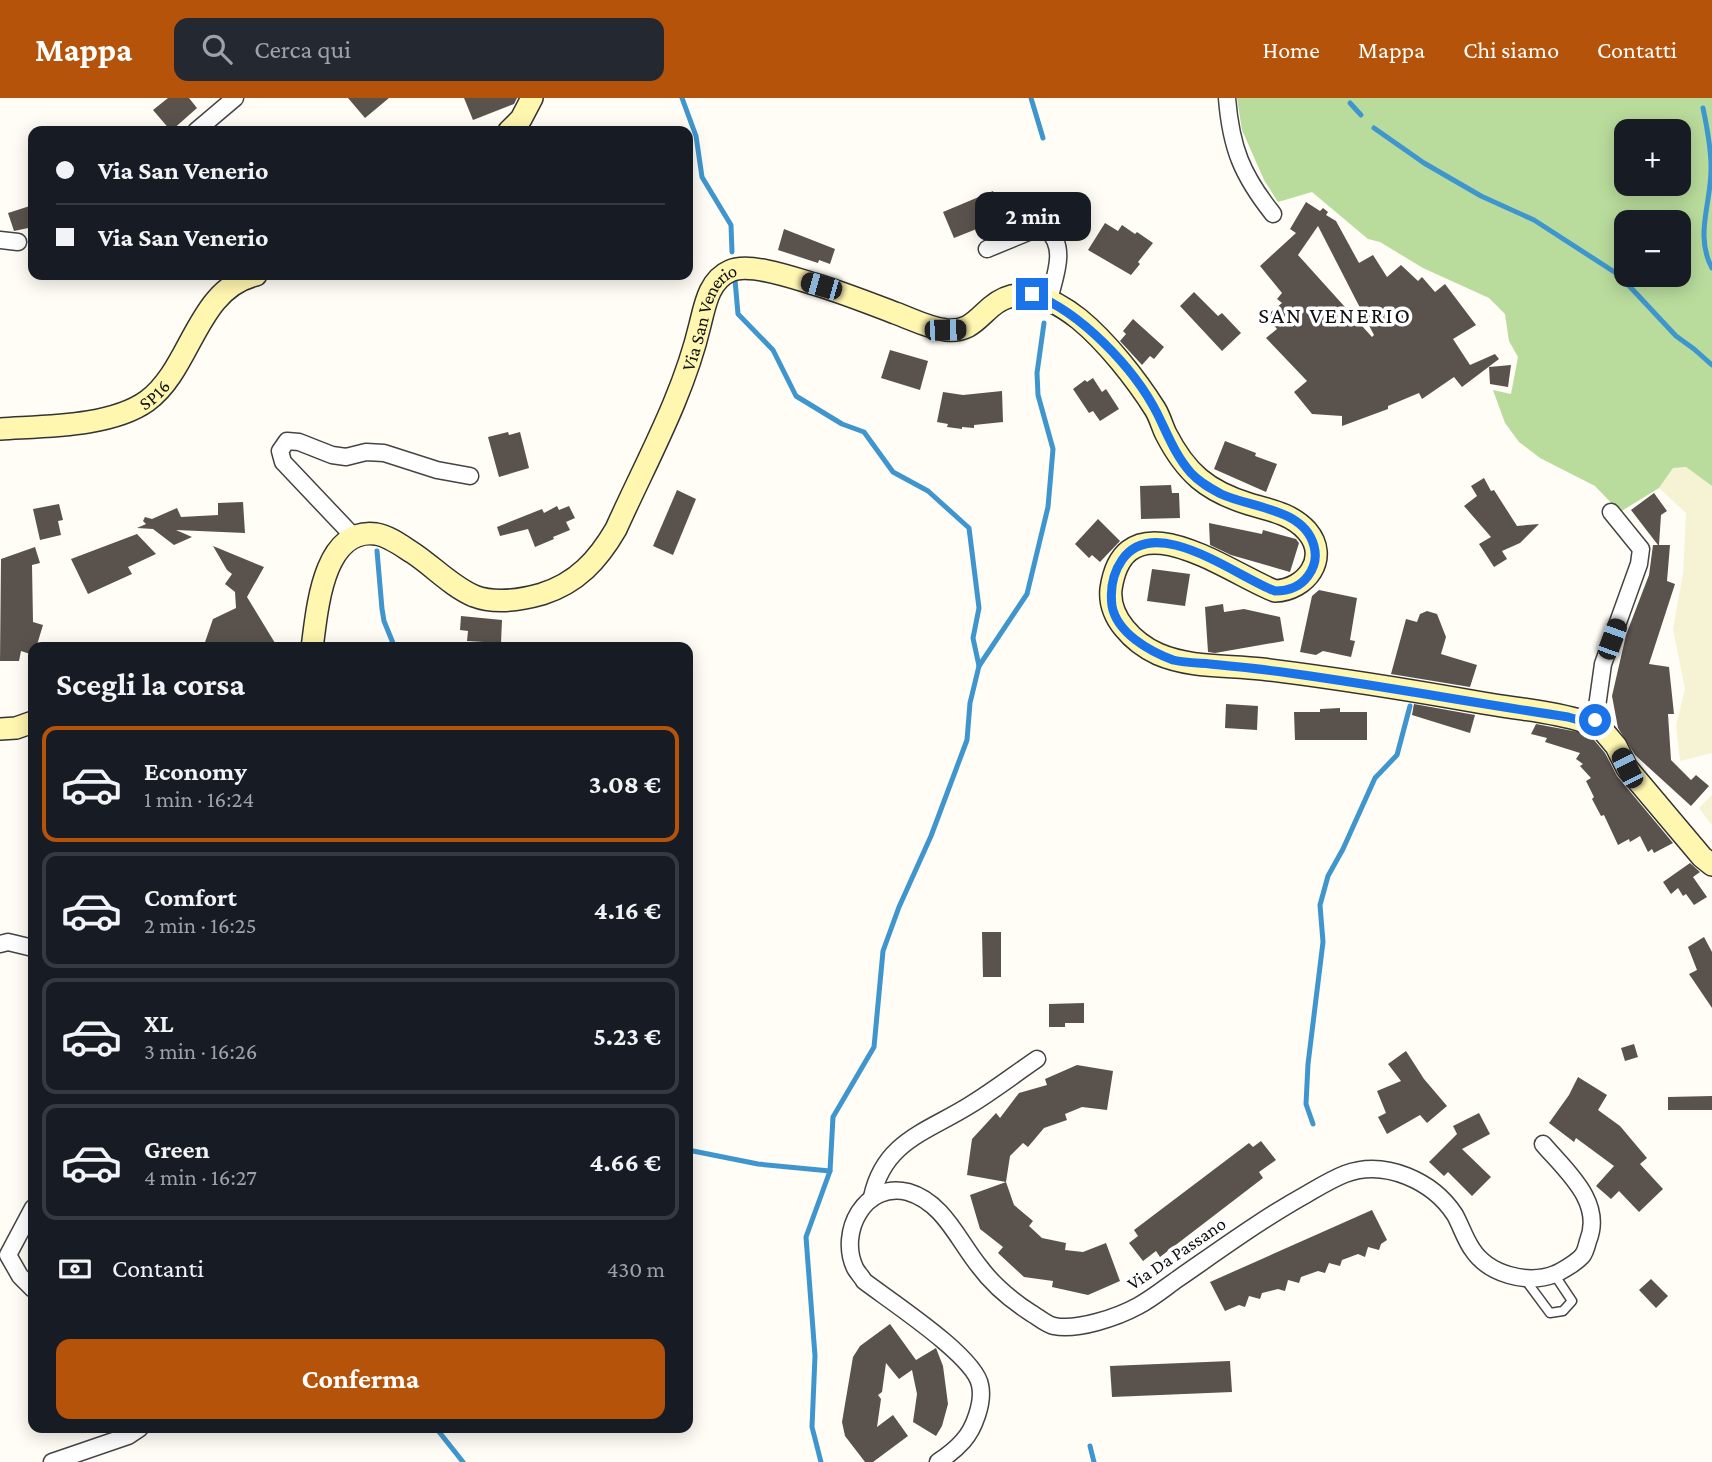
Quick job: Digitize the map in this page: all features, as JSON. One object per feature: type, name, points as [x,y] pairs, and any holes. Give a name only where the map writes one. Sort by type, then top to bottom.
[{"type":"street","points":[[202,126],[235,98]]},
{"type":"street","points":[[514,126],[521,119],[532,98]]},
{"type":"street","points":[[1227,98],[1228,119],[1236,156],[1260,198],[1273,214]]},
{"type":"street","points":[[988,249],[1038,228],[1047,230],[1057,243],[1059,258],[1049,300]]},
{"type":"street","points":[[0,240],[18,242]]},
{"type":"street","name":"Via San Venerio","points":[[355,538],[376,534],[391,540],[453,584],[475,596],[493,600],[516,600],[539,595],[561,588],[575,579],[605,547],[616,529],[678,398],[692,359],[706,301],[716,282],[731,270],[742,268],[794,278],[921,324],[945,330],[962,330],[971,326],[993,305],[1021,293],[1049,300],[1080,320],[1133,377],[1156,411],[1179,458],[1192,474],[1223,494],[1289,516],[1308,532],[1314,547],[1314,563],[1304,581],[1285,591],[1275,591],[1174,544],[1138,546],[1128,552],[1120,563],[1111,592],[1114,614],[1123,627],[1144,646],[1177,661],[1373,684],[1582,721],[1595,720]]},
{"type":"street","name":"SP16","points":[[0,429],[111,417],[146,402],[164,386],[219,297],[231,285],[244,280]]},
{"type":"street","points":[[313,642],[327,570],[334,556],[355,538],[283,462],[280,450],[287,441],[299,442],[332,455],[346,457],[366,452],[384,453],[438,470],[470,475]]},
{"type":"street","points":[[1611,512],[1642,549],[1603,664],[1595,720],[1616,746],[1627,768],[1702,857],[1712,865]]},
{"type":"street","points":[[0,729],[28,724]]},
{"type":"street","points":[[0,944],[8,942],[28,947]]},
{"type":"street","points":[[938,1462],[965,1439],[978,1414],[980,1384],[975,1373],[956,1351],[864,1281],[855,1267],[851,1236],[862,1206],[872,1197],[876,1177],[890,1157],[904,1144],[968,1107],[1037,1059]]},
{"type":"street","name":"Via Da Passano","points":[[872,1197],[891,1191],[909,1193],[929,1204],[948,1221],[980,1268],[1011,1300],[1054,1326],[1086,1325],[1138,1306],[1270,1214],[1346,1173],[1373,1169],[1402,1173],[1429,1188],[1454,1214],[1473,1251],[1494,1271],[1524,1278],[1554,1274],[1582,1256],[1593,1230],[1592,1206],[1577,1183],[1543,1144]]},
{"type":"street","points":[[28,1217],[8,1255],[28,1284]]},
{"type":"street","points":[[52,1462],[132,1433]]},
{"type":"lane","points":[[1524,1278],[1550,1313],[1563,1311],[1572,1301],[1554,1274]]},
{"type":"shaded area","points":[[1686,467],[1712,486],[1712,753],[1680,761],[1676,725],[1685,689],[1673,629],[1683,573],[1686,513],[1659,488],[1673,468]]},
{"type":"shaded area","points":[[1712,795],[1712,825],[1699,808]]},
{"type":"green space","points":[[1237,98],[1712,98],[1712,486],[1686,467],[1673,468],[1659,488],[1620,512],[1595,486],[1540,458],[1519,442],[1505,423],[1493,390],[1511,394],[1518,357],[1509,341],[1505,314],[1489,298],[1423,268],[1380,242],[1368,239],[1312,192],[1278,202],[1264,180],[1242,130]]},
{"type":"building","points":[[168,98],[189,98],[197,108],[177,126],[167,126],[153,110]]},
{"type":"building","points":[[348,98],[389,98],[365,118]]},
{"type":"building","points":[[464,98],[517,98],[514,104],[473,120]]},
{"type":"building","points":[[993,191],[1004,218],[954,238],[943,212]]},
{"type":"building","points":[[1306,202],[1320,211],[1323,208],[1328,212],[1326,215],[1336,221],[1359,263],[1373,255],[1387,277],[1401,265],[1418,281],[1422,277],[1435,292],[1445,284],[1476,325],[1453,339],[1470,365],[1495,354],[1499,359],[1462,387],[1454,377],[1422,399],[1419,393],[1388,406],[1388,409],[1342,426],[1342,416],[1312,414],[1294,392],[1307,381],[1266,338],[1277,329],[1266,316],[1282,303],[1277,299],[1282,293],[1260,266],[1296,233],[1290,229]],"holes":[[[1318,226],[1374,335],[1372,337],[1298,255]]]},
{"type":"building","points":[[28,207],[28,228],[14,231],[8,213]]},
{"type":"building","points":[[1105,223],[1118,231],[1122,225],[1153,243],[1131,275],[1088,250]]},
{"type":"building","points":[[784,229],[835,249],[830,264],[819,260],[818,263],[778,250]]},
{"type":"building","points":[[1194,292],[1218,316],[1222,313],[1241,333],[1222,351],[1180,306]]},
{"type":"building","points":[[1133,319],[1164,347],[1154,359],[1150,356],[1142,365],[1120,341],[1126,334],[1123,331]]},
{"type":"building","points":[[890,350],[928,361],[920,390],[881,378]]},
{"type":"building","points":[[1511,365],[1508,387],[1490,384],[1489,367]]},
{"type":"building","points":[[1093,378],[1102,392],[1106,389],[1119,409],[1100,421],[1093,411],[1089,413],[1073,389],[1085,380],[1087,382]]},
{"type":"building","points":[[1002,391],[1003,422],[962,429],[947,427],[948,424],[937,422],[943,392],[963,395]]},
{"type":"building","points":[[508,432],[509,435],[520,432],[529,468],[499,477],[488,437]]},
{"type":"building","points":[[1225,441],[1277,464],[1266,492],[1214,469]]},
{"type":"building","points":[[1484,478],[1517,526],[1539,524],[1520,543],[1502,551],[1507,559],[1494,567],[1479,544],[1491,537],[1464,506],[1477,496],[1471,486]]},
{"type":"building","points":[[1171,485],[1172,493],[1179,493],[1180,518],[1141,519],[1140,486]]},
{"type":"building","points":[[677,490],[696,499],[673,555],[653,546]]},
{"type":"building","points":[[1654,493],[1667,511],[1661,515],[1659,545],[1670,545],[1667,581],[1675,584],[1649,664],[1669,667],[1674,714],[1668,714],[1671,760],[1691,780],[1696,775],[1709,786],[1691,806],[1635,755],[1618,728],[1612,696],[1626,635],[1649,575],[1653,545],[1658,545],[1631,510]]},
{"type":"building","points":[[243,502],[245,533],[176,530],[192,537],[174,545],[153,529],[137,528],[146,524],[143,521],[145,517],[152,519],[177,508],[181,517],[218,515],[218,503]]},
{"type":"building","points":[[59,504],[63,520],[58,521],[61,535],[40,540],[33,509]]},
{"type":"building","points":[[557,506],[559,510],[569,506],[575,518],[566,522],[570,530],[553,537],[554,539],[535,547],[528,529],[500,536],[497,527],[542,509],[544,513]]},
{"type":"building","points":[[1098,519],[1120,541],[1100,562],[1092,555],[1089,558],[1075,544]]},
{"type":"building","points":[[1209,523],[1262,534],[1263,530],[1296,539],[1299,543],[1290,572],[1231,555],[1210,545]]},
{"type":"building","points":[[137,534],[156,554],[128,567],[132,574],[88,594],[71,559]]},
{"type":"building","points":[[213,546],[264,567],[247,597],[274,642],[205,642],[213,619],[236,608],[235,592],[225,584],[232,574]]},
{"type":"building","points":[[35,547],[40,563],[32,565],[33,622],[43,625],[38,642],[28,642],[28,653],[21,651],[19,661],[0,661],[1,559]]},
{"type":"building","points":[[1152,569],[1190,574],[1185,606],[1147,601]]},
{"type":"building","points":[[1319,590],[1357,598],[1350,640],[1355,641],[1351,657],[1323,651],[1316,655],[1300,652],[1312,596]]},
{"type":"building","points":[[1223,604],[1224,612],[1244,609],[1280,617],[1284,641],[1208,652],[1205,607]]},
{"type":"building","points":[[1427,611],[1437,614],[1446,637],[1441,654],[1477,665],[1470,687],[1391,674],[1406,619],[1417,622],[1420,614]]},
{"type":"building","points":[[461,616],[502,620],[501,642],[467,641],[468,631],[460,630]]},
{"type":"building","points":[[1226,704],[1258,706],[1257,730],[1225,728]]},
{"type":"building","points":[[1414,704],[1475,715],[1470,733],[1412,715]]},
{"type":"building","points":[[1340,708],[1340,712],[1367,712],[1367,740],[1295,740],[1294,712],[1320,712],[1320,709]]},
{"type":"building","points":[[1536,724],[1589,734],[1605,753],[1617,776],[1673,843],[1654,853],[1652,849],[1648,852],[1640,836],[1618,845],[1604,815],[1601,816],[1592,799],[1594,797],[1586,781],[1591,778],[1580,766],[1583,764],[1576,759],[1580,753],[1545,742],[1547,738],[1531,734]]},
{"type":"building","points":[[1690,863],[1700,872],[1693,877],[1707,897],[1694,905],[1678,888],[1671,894],[1663,882]]},
{"type":"building","points":[[982,932],[1001,932],[1001,977],[983,977]]},
{"type":"building","points":[[1704,937],[1712,952],[1712,1008],[1689,974],[1697,970],[1688,947]]},
{"type":"building","points":[[1084,1003],[1084,1023],[1065,1023],[1065,1027],[1049,1027],[1049,1004]]},
{"type":"building","points":[[1634,1044],[1638,1057],[1625,1061],[1621,1048]]},
{"type":"building","points":[[1406,1051],[1424,1079],[1447,1106],[1427,1123],[1420,1115],[1387,1134],[1378,1117],[1386,1113],[1377,1091],[1401,1081],[1388,1064]]},
{"type":"building","points":[[1077,1065],[1113,1071],[1107,1110],[1082,1107],[1065,1114],[1067,1120],[1044,1128],[1028,1147],[1023,1143],[1010,1156],[1006,1182],[967,1175],[972,1139],[996,1113],[1000,1118],[1019,1093],[1047,1085],[1045,1079]]},
{"type":"building","points":[[1578,1077],[1607,1095],[1598,1110],[1620,1126],[1647,1158],[1640,1164],[1663,1189],[1639,1212],[1619,1191],[1611,1199],[1596,1186],[1614,1166],[1576,1138],[1574,1142],[1549,1123]]},
{"type":"building","points":[[1712,1096],[1712,1110],[1668,1110],[1668,1097]]},
{"type":"building","points":[[1479,1113],[1490,1134],[1462,1149],[1491,1177],[1472,1196],[1448,1172],[1444,1176],[1429,1162],[1457,1134],[1453,1126]]},
{"type":"building","points":[[1261,1141],[1276,1160],[1259,1172],[1263,1178],[1160,1257],[1156,1251],[1143,1261],[1129,1243],[1138,1236],[1134,1230],[1249,1143],[1253,1147]]},
{"type":"building","points":[[1006,1182],[1014,1205],[1033,1221],[1029,1226],[1042,1238],[1066,1243],[1065,1250],[1083,1252],[1106,1243],[1120,1281],[1088,1295],[1052,1287],[1053,1281],[1024,1277],[998,1253],[1003,1247],[980,1229],[970,1195]]},
{"type":"building","points":[[1372,1210],[1387,1240],[1381,1244],[1379,1250],[1368,1247],[1365,1257],[1358,1254],[1342,1260],[1340,1266],[1329,1263],[1325,1273],[1318,1271],[1301,1277],[1299,1283],[1288,1280],[1285,1291],[1278,1289],[1262,1293],[1260,1299],[1249,1296],[1245,1307],[1239,1305],[1225,1311],[1210,1282]]},
{"type":"building","points":[[1651,1279],[1668,1296],[1656,1308],[1639,1290]]},
{"type":"building","points":[[890,1324],[916,1360],[936,1348],[943,1366],[948,1404],[942,1426],[936,1436],[913,1422],[917,1394],[912,1370],[899,1379],[886,1363],[882,1392],[878,1395],[881,1399],[877,1427],[893,1415],[908,1436],[873,1462],[865,1462],[845,1436],[842,1422],[853,1357],[860,1346]]},
{"type":"building","points":[[1230,1361],[1232,1392],[1112,1397],[1110,1366]]},
{"type":"waterway","points":[[682,98],[692,126]]},
{"type":"waterway","points":[[1031,98],[1043,138]]},
{"type":"waterway","points":[[1350,103],[1361,115]]},
{"type":"waterway","points":[[1703,108],[1711,167],[1704,243],[1712,268]]},
{"type":"waterway","points":[[693,128],[702,177],[731,225],[732,252]]},
{"type":"waterway","points":[[1374,128],[1424,163],[1481,196],[1534,220],[1619,275],[1676,336],[1712,365]]},
{"type":"waterway","points":[[735,280],[738,314],[773,350],[796,396],[842,424],[864,432],[893,472],[928,491],[969,528],[979,608],[973,638],[979,666]]},
{"type":"waterway","points":[[821,1462],[812,1427],[815,1356],[806,1237],[830,1171],[833,1117],[874,1047],[883,951],[967,740],[970,703],[979,666],[1027,594],[1048,507],[1053,449],[1038,395],[1037,373],[1044,323]]},
{"type":"waterway","points":[[377,551],[384,621],[393,642]]},
{"type":"waterway","points":[[1313,1124],[1306,1104],[1308,1064],[1323,942],[1320,905],[1328,876],[1375,778],[1397,755],[1410,706]]},
{"type":"waterway","points":[[693,1151],[758,1164],[830,1171]]},
{"type":"waterway","points":[[440,1433],[463,1462]]},
{"type":"waterway","points":[[1090,1446],[1094,1462]]},
{"type":"district","name":"SAN VENERIO","points":[[1335,315]]},
{"type":"route","points":[[1032,294],[1049,300],[1080,320],[1133,377],[1156,411],[1179,458],[1192,474],[1223,494],[1289,516],[1308,532],[1314,547],[1314,563],[1304,581],[1285,591],[1275,591],[1174,544],[1152,543],[1138,546],[1128,552],[1120,563],[1111,592],[1114,614],[1123,627],[1144,646],[1177,661],[1262,669],[1385,686],[1582,721],[1595,720]]}]
